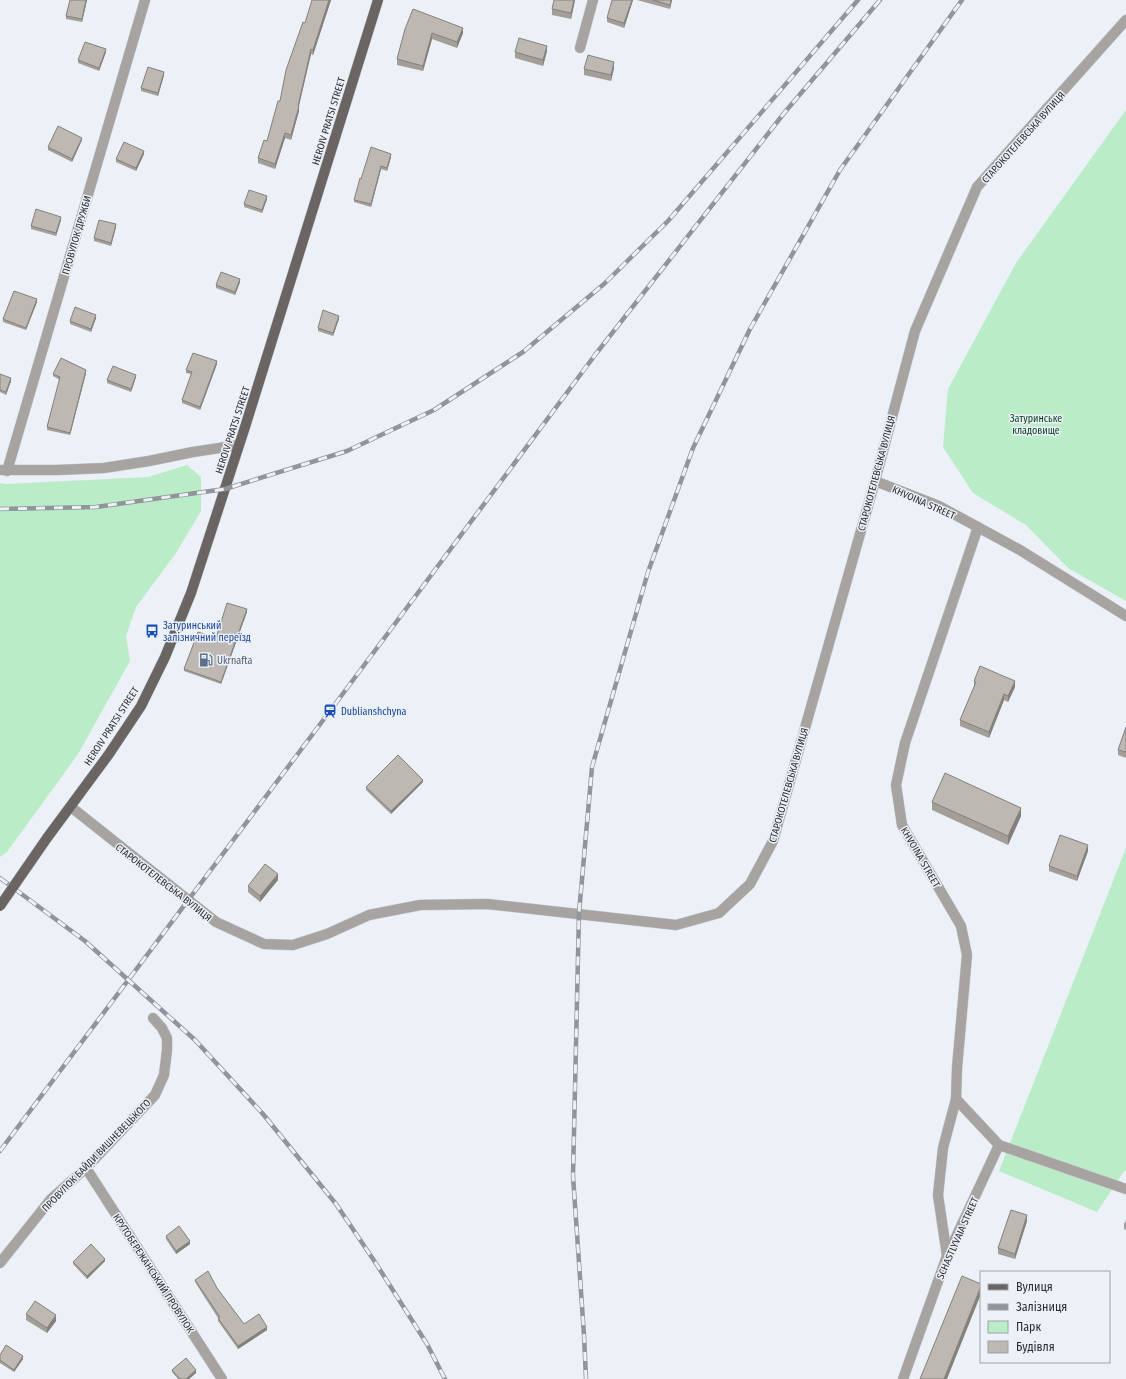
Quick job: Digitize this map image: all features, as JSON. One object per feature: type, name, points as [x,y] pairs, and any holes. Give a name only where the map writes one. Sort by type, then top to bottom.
[{"type":"main road","name":"HEROIV PRATSI STREET","points":[[0,906],[47,838],[109,754],[141,706],[165,657],[190,593],[239,445],[378,0]]},
{"type":"street","name":"ПРОВУЛОК ДРУЖБИ","points":[[3,471],[145,0]]},
{"type":"street","points":[[580,48],[592,0]]},
{"type":"street","name":"СТАРОКОТЕЛЕВСЬКА ВУЛИЦЯ","points":[[71,807],[216,922],[264,944],[293,945],[327,934],[369,915],[420,904],[487,904],[676,925],[718,913],[750,884],[773,841],[875,481],[915,331],[977,187],[1126,20]]},
{"type":"street","points":[[3,471],[104,468],[239,445]]},
{"type":"street","name":"KHVOINA STREET","points":[[875,481],[938,506],[978,527],[905,743],[896,784],[902,825],[961,926],[968,955],[957,1068],[956,1099],[943,1148],[938,1195],[946,1256]]},
{"type":"street","points":[[978,527],[1020,550],[1126,616]]},
{"type":"street","name":"ПРОВУЛОК БАЙДИ ВИШНЕВЕЦЬКОГО","points":[[0,1263],[51,1199],[86,1168],[155,1095],[164,1075],[167,1038],[162,1028],[153,1018]]},
{"type":"street","points":[[956,1099],[999,1145],[1126,1189]]},
{"type":"street","name":"SCHASTLYVAIA STREET","points":[[903,1379],[946,1256],[999,1145]]},
{"type":"street","name":"КРУТОБЕРЕЖАНСЬКИЙ ПРОВУЛОК","points":[[86,1168],[222,1379]]},
{"type":"green space","name":"Затуринське кладовище","points":[[1126,110],[1126,601],[1068,568],[1026,525],[973,493],[943,447],[948,389],[1016,263]]},
{"type":"green space","points":[[187,465],[201,477],[201,511],[176,553],[136,607],[126,636],[130,661],[78,754],[7,852],[0,857],[0,483],[6,484],[148,477]]},
{"type":"green space","points":[[1126,848],[1126,1171],[1124,1171],[1097,1212],[999,1171]]},
{"type":"building","points":[[70,0],[86,0],[82,19],[66,16]]},
{"type":"building","points":[[312,0],[329,0],[313,50],[311,49],[299,106],[291,135],[285,133],[275,164],[258,158],[264,140],[267,141],[278,101],[280,101],[286,70],[303,22],[305,23]]},
{"type":"building","points":[[554,0],[574,0],[571,13],[552,9]]},
{"type":"building","points":[[612,0],[632,0],[624,23],[607,18]]},
{"type":"building","points":[[653,0],[671,0],[670,5]]},
{"type":"building","points":[[413,9],[463,28],[457,42],[432,33],[423,66],[397,59],[405,29]]},
{"type":"building","points":[[519,38],[547,46],[543,60],[515,52]]},
{"type":"building","points":[[85,42],[106,49],[99,68],[78,60]]},
{"type":"building","points":[[588,55],[614,62],[611,75],[584,69]]},
{"type":"building","points":[[148,67],[164,72],[158,93],[141,88]]},
{"type":"building","points":[[58,126],[82,138],[72,159],[48,147]]},
{"type":"building","points":[[124,142],[144,151],[136,168],[116,159]]},
{"type":"building","points":[[371,147],[391,154],[387,168],[381,166],[371,204],[354,200]]},
{"type":"building","points":[[249,190],[267,196],[262,210],[244,204]]},
{"type":"building","points":[[36,209],[61,217],[56,233],[31,226]]},
{"type":"building","points":[[99,220],[116,224],[111,243],[94,238]]},
{"type":"building","points":[[221,272],[240,279],[235,292],[216,285]]},
{"type":"building","points":[[14,291],[37,299],[26,328],[3,319]]},
{"type":"building","points":[[75,307],[96,315],[91,329],[70,321]]},
{"type":"building","points":[[323,310],[339,316],[333,333],[318,328]]},
{"type":"building","points":[[193,353],[217,361],[200,407],[182,400],[192,372],[186,370]]},
{"type":"building","points":[[61,358],[86,370],[70,433],[47,427],[60,377],[53,374]]},
{"type":"building","points":[[113,366],[136,375],[131,389],[107,380]]},
{"type":"building","points":[[0,374],[11,378],[6,392],[0,390]]},
{"type":"building","points":[[227,603],[247,609],[221,682],[184,669],[198,632],[216,638]]},
{"type":"building","points":[[980,666],[1015,681],[1008,696],[1004,694],[989,732],[960,720],[976,682],[974,681]]},
{"type":"building","points":[[1126,727],[1126,752],[1118,750]]},
{"type":"building","points":[[398,755],[423,780],[391,811],[366,787]]},
{"type":"building","points":[[945,773],[1021,808],[1008,836],[932,802]]},
{"type":"building","points":[[1060,835],[1088,845],[1077,876],[1049,866]]},
{"type":"building","points":[[265,864],[278,874],[260,896],[248,886]]},
{"type":"building","points":[[1011,1210],[1027,1215],[1015,1254],[998,1248]]},
{"type":"building","points":[[179,1226],[190,1241],[176,1251],[166,1236]]},
{"type":"building","points":[[91,1244],[105,1259],[87,1276],[73,1262]]},
{"type":"building","points":[[208,1271],[217,1288],[244,1324],[259,1314],[267,1327],[238,1346],[218,1318],[220,1317],[195,1280]]},
{"type":"building","points":[[962,1276],[980,1284],[980,1289],[944,1379],[920,1379]]},
{"type":"building","points":[[35,1301],[56,1315],[47,1328],[26,1314]]},
{"type":"building","points":[[6,1345],[23,1356],[14,1370],[0,1360],[0,1355]]},
{"type":"building","points":[[186,1358],[196,1370],[186,1379],[180,1379],[172,1370]]},
{"type":"railway","points":[[0,509],[96,507],[225,489],[347,451],[434,410],[523,352],[604,284],[668,221],[858,0]]},
{"type":"railway","points":[[0,1151],[595,355],[785,112],[880,0]]},
{"type":"railway","points":[[586,1379],[573,1176],[579,913],[592,767],[648,572],[693,448],[750,329],[840,170],[962,0]]},
{"type":"railway","points":[[0,878],[85,941],[195,1040],[263,1114],[336,1204],[427,1344],[445,1379]]},
{"type":"place","name":"Затуринський залізничний переїзд","points":[[152,631]]},
{"type":"place","name":"Ukrnafta","points":[[206,660]]},
{"type":"place","name":"Dublianshchyna","points":[[330,711]]}]
